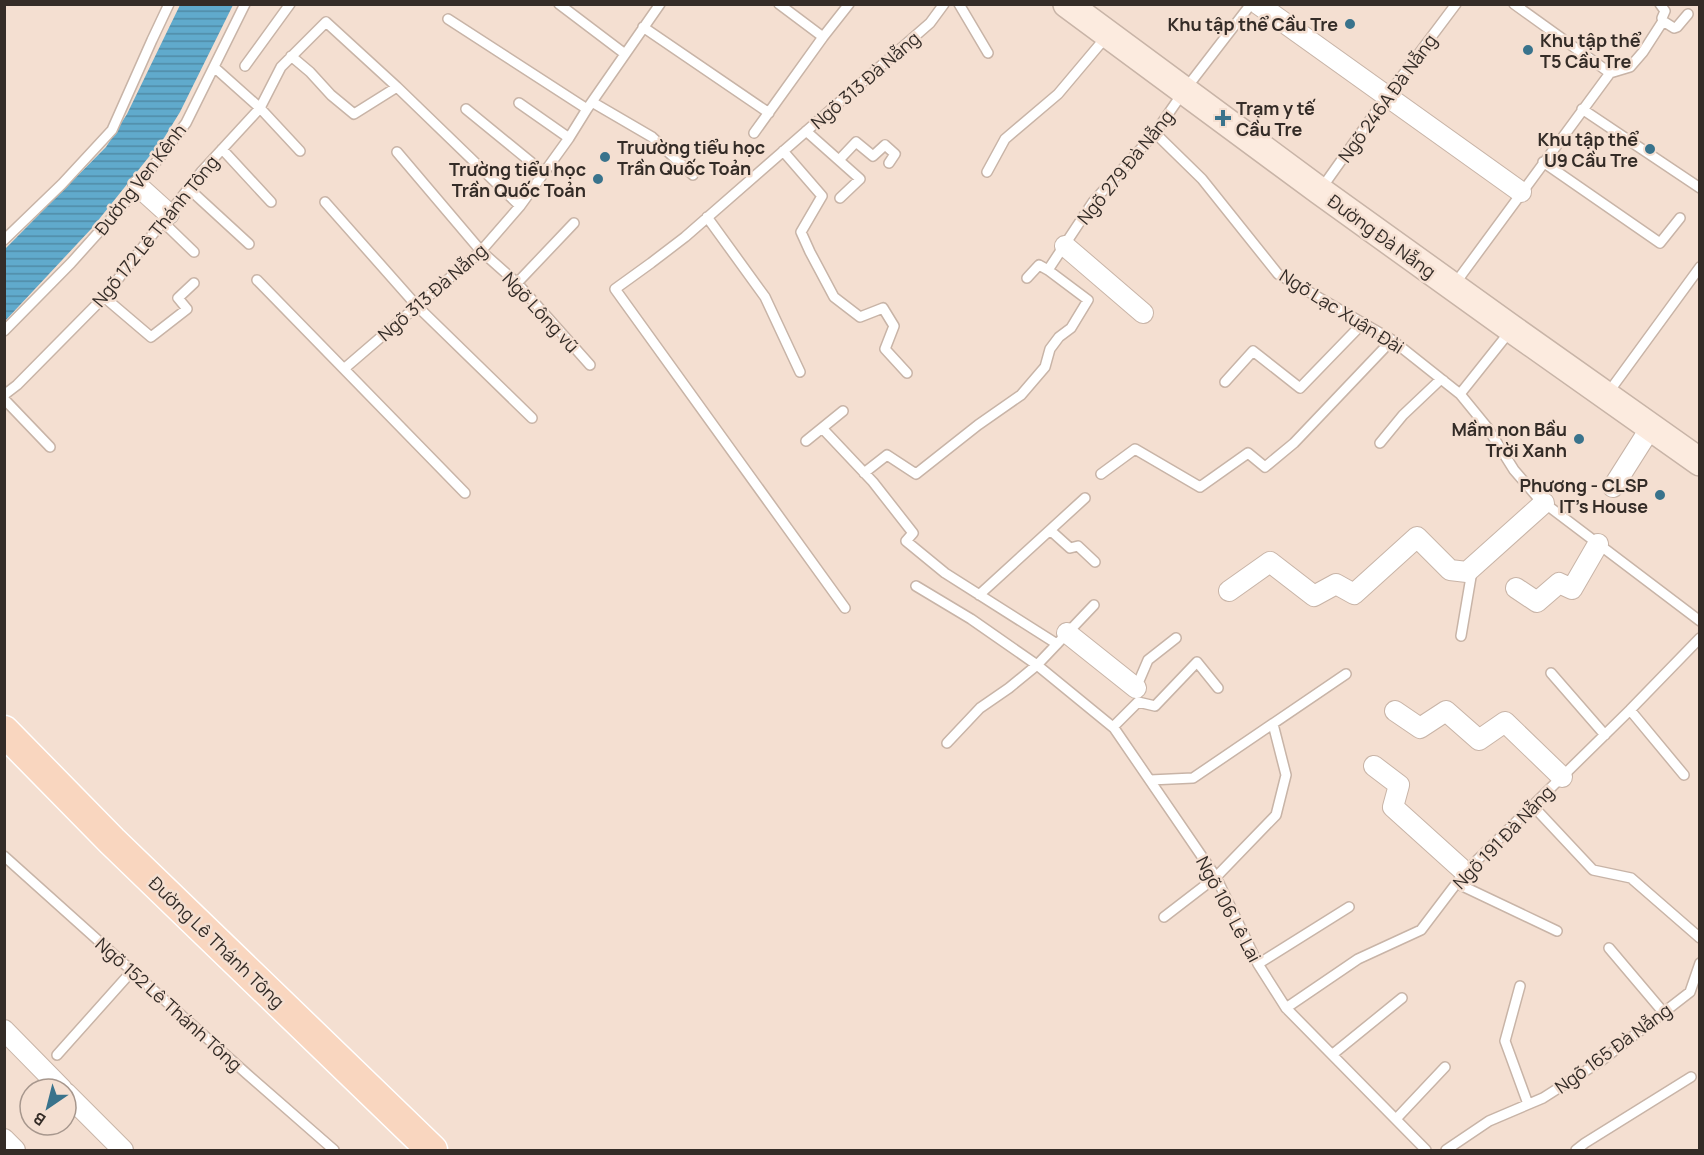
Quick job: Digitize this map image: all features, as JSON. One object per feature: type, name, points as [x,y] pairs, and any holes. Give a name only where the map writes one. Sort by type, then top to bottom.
[{"type":"main road","name":"Đường Đà Nẵng","points":[[1067,4],[1320,191],[1700,462]]},
{"type":"main road","name":"Đường Lê Thánh Tông","points":[[4,730],[112,841],[432,1150]]},
{"type":"street","points":[[1258,4],[1521,192]]},
{"type":"street","points":[[138,186],[166,218]]},
{"type":"street","points":[[1065,246],[1143,313]]},
{"type":"street","points":[[1613,487],[1651,427]]},
{"type":"street","points":[[1229,591],[1270,562],[1314,596],[1336,584],[1354,594],[1417,537],[1450,570],[1467,572],[1544,503]]},
{"type":"street","points":[[1516,588],[1538,602],[1559,583],[1572,589],[1598,544]]},
{"type":"street","points":[[1062,639],[1137,695]]},
{"type":"street","points":[[1395,711],[1420,728],[1446,711],[1479,740],[1505,722],[1562,777]]},
{"type":"street","points":[[1374,766],[1399,785],[1393,807],[1461,877]]},
{"type":"street","points":[[4,1030],[50,1077]]},
{"type":"street","points":[[78,1105],[123,1150]]},
{"type":"street","points":[[4,1139],[15,1150]]},
{"type":"lane","points":[[4,240],[62,184],[112,130],[169,4]]},
{"type":"lane","name":"Đường Ven Kênh","points":[[4,331],[71,263],[124,204],[186,123],[245,4]]},
{"type":"lane","points":[[245,66],[290,4]]},
{"type":"lane","points":[[559,4],[625,54]]},
{"type":"lane","name":"Ngõ 313 Đà Nẵng","points":[[345,368],[481,251],[520,206],[660,4]]},
{"type":"lane","points":[[779,4],[823,37]]},
{"type":"lane","points":[[754,133],[849,4]]},
{"type":"lane","name":"Ngõ 313 Đà Nẵng","points":[[845,608],[615,289],[651,264],[807,131],[930,23],[944,4]]},
{"type":"lane","points":[[959,4],[988,53]]},
{"type":"lane","name":"Ngõ 279 Đà Nẵng","points":[[1048,270],[1094,202],[1155,133],[1251,4]]},
{"type":"lane","name":"Ngõ 246A Đà Nẵng","points":[[1320,191],[1455,4]]},
{"type":"lane","points":[[1514,4],[1610,73]]},
{"type":"lane","points":[[1452,286],[1610,73],[1630,67],[1643,52],[1663,21],[1665,11],[1660,4]]},
{"type":"lane","points":[[1663,21],[1674,28],[1688,14]]},
{"type":"lane","points":[[448,19],[590,106],[652,137],[693,175]]},
{"type":"lane","name":"Ngõ 172 Lê Thánh Tông","points":[[4,397],[104,297],[188,188],[260,108],[282,67],[326,22],[397,87]]},
{"type":"lane","points":[[644,27],[769,113]]},
{"type":"lane","points":[[987,172],[1005,139],[1058,94],[1108,35]]},
{"type":"lane","points":[[291,56],[354,114],[397,87],[520,206]]},
{"type":"lane","points":[[214,67],[260,108],[300,151]]},
{"type":"lane","points":[[519,103],[569,138]]},
{"type":"lane","points":[[466,109],[543,172]]},
{"type":"lane","points":[[1582,109],[1700,188]]},
{"type":"lane","points":[[807,131],[860,179],[840,198]]},
{"type":"lane","name":"Ngõ Lạc Xuân Đài","points":[[1155,133],[1202,179],[1278,274],[1392,340],[1460,394],[1487,427],[1514,470],[1544,503],[1700,621]]},
{"type":"lane","points":[[839,160],[856,142],[873,156],[885,144],[894,154],[889,163]]},
{"type":"lane","points":[[222,149],[271,202]]},
{"type":"lane","points":[[783,151],[822,196],[801,232],[834,297],[860,317],[883,308],[894,326],[885,348],[907,374]]},
{"type":"lane","name":"Ngõ Lông vũ","points":[[398,152],[481,251],[517,284],[590,364]]},
{"type":"lane","points":[[1544,162],[1660,243],[1680,218]]},
{"type":"lane","points":[[188,188],[249,244]]},
{"type":"lane","points":[[325,202],[417,306],[532,418]]},
{"type":"lane","points":[[707,217],[765,297],[800,372]]},
{"type":"lane","points":[[166,218],[194,252]]},
{"type":"lane","points":[[517,284],[574,223]]},
{"type":"lane","points":[[864,473],[887,455],[916,474],[978,425],[1021,395],[1045,367],[1050,349],[1059,337],[1071,328],[1088,300],[1040,265],[1027,278]]},
{"type":"lane","points":[[1606,395],[1700,267]]},
{"type":"lane","points":[[257,280],[465,493]]},
{"type":"lane","points":[[104,297],[151,337],[187,309],[178,298],[194,283]]},
{"type":"lane","points":[[1225,382],[1253,351],[1300,388],[1363,323]]},
{"type":"lane","points":[[1460,394],[1512,329]]},
{"type":"lane","points":[[1101,474],[1135,449],[1200,487],[1248,453],[1265,467],[1294,443],[1392,340]]},
{"type":"lane","points":[[1380,444],[1403,416],[1441,379]]},
{"type":"lane","points":[[4,397],[50,447]]},
{"type":"lane","points":[[806,441],[843,411]]},
{"type":"lane","points":[[822,428],[864,473],[913,533],[906,541],[945,573],[979,595],[1062,639]]},
{"type":"lane","points":[[979,595],[1084,498]]},
{"type":"lane","points":[[1050,530],[1070,548],[1078,546],[1095,562]]},
{"type":"lane","points":[[1461,636],[1473,566]]},
{"type":"lane","name":"Ngõ 106 Lê Lai","points":[[916,586],[1037,665],[1113,727],[1216,877],[1258,964],[1286,1008],[1426,1150]]},
{"type":"lane","points":[[947,743],[980,708],[1037,665],[1094,604]]},
{"type":"lane","points":[[1113,727],[1137,695],[1148,660],[1176,638]]},
{"type":"lane","name":"Ngõ 191 Đà Nẵng","points":[[1286,1008],[1358,959],[1421,930],[1461,877],[1700,638]]},
{"type":"lane","points":[[1137,695],[1155,706],[1197,662],[1218,688]]},
{"type":"lane","points":[[1551,672],[1605,735]]},
{"type":"lane","points":[[1150,780],[1193,778],[1346,674]]},
{"type":"lane","points":[[1630,710],[1684,775]]},
{"type":"lane","points":[[1164,917],[1216,877],[1276,815],[1286,775],[1273,723]]},
{"type":"lane","points":[[1533,806],[1593,870],[1631,878],[1700,938]]},
{"type":"lane","name":"Ngõ 152 Lê Thánh Tông","points":[[4,856],[334,1150]]},
{"type":"lane","points":[[1461,877],[1557,931]]},
{"type":"lane","points":[[1258,964],[1349,907]]},
{"type":"lane","points":[[1610,948],[1664,1012]]},
{"type":"lane","name":"Ngõ 165 Đà Nẵng","points":[[1446,1150],[1489,1121],[1543,1098],[1601,1061],[1690,992],[1700,963]]},
{"type":"lane","points":[[57,1055],[132,971]]},
{"type":"lane","points":[[1520,986],[1505,1041],[1528,1104]]},
{"type":"lane","points":[[1333,1054],[1402,998]]},
{"type":"lane","points":[[1396,1119],[1445,1067]]},
{"type":"lane","points":[[1576,1150],[1691,1077]]},
{"type":"water","points":[[180,5],[233,5],[180,112],[164,138],[92,228],[5,321],[5,249],[106,147],[127,114]]},
{"type":"place","name":"Khu tập thể Cầu Tre","points":[[1350,24]]},
{"type":"place","name":"Khu tập thể T5 Cầu Tre","points":[[1528,50]]},
{"type":"place","name":"Trạm y tế Cầu Tre","points":[[1223,118]]},
{"type":"place","name":"Khu tập thể U9 Cầu Tre","points":[[1650,149]]},
{"type":"place","name":"Truường tiểu học Trần Quốc Toản","points":[[605,157]]},
{"type":"place","name":"Trường tiểu học Trần Quốc Toản","points":[[598,179]]},
{"type":"place","name":"Mầm non Bầu Trời Xanh","points":[[1579,439]]},
{"type":"place","name":"Phương - CLSP IT's House","points":[[1660,495]]}]
